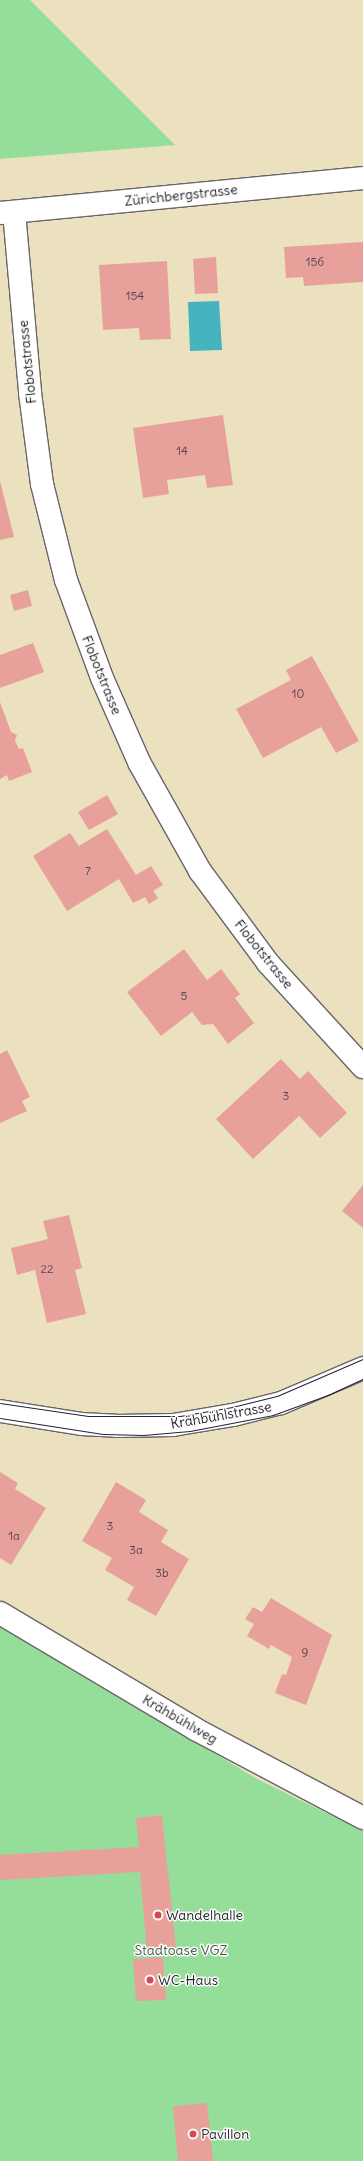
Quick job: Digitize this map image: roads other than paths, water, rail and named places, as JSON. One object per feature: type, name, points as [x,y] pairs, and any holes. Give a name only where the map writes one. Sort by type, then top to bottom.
[{"type":"street","name":"Zürichbergstrasse","points":[[7,212],[363,178]]},
{"type":"street","name":"Flobotstrasse","points":[[7,212],[42,484],[66,580],[102,678],[140,764],[200,871],[268,963],[363,1066]]},
{"type":"street","name":"Krähbühlstrasse","points":[[0,1411],[81,1424],[173,1425],[233,1415],[281,1403],[363,1368]]},
{"type":"street","name":"Krähbühlweg","points":[[0,1613],[195,1730],[363,1818]]},
{"type":"water","points":[[219,301],[222,350],[190,351],[188,302]]},
{"type":"tram line","points":[[0,1403],[88,1416],[180,1416],[232,1407],[277,1396],[363,1359]]},
{"type":"tram line","points":[[0,1418],[103,1434],[143,1435],[190,1431],[273,1415],[328,1395],[363,1379]]},
{"type":"place","name":"Wandelhalle","points":[[158,1915]]},
{"type":"place","name":"WC-Haus","points":[[150,1980]]},
{"type":"place","name":"Pavillon","points":[[193,2134]]},
{"type":"park label","name":"Stadtoase VGZ","points":[[181,1950]]}]
